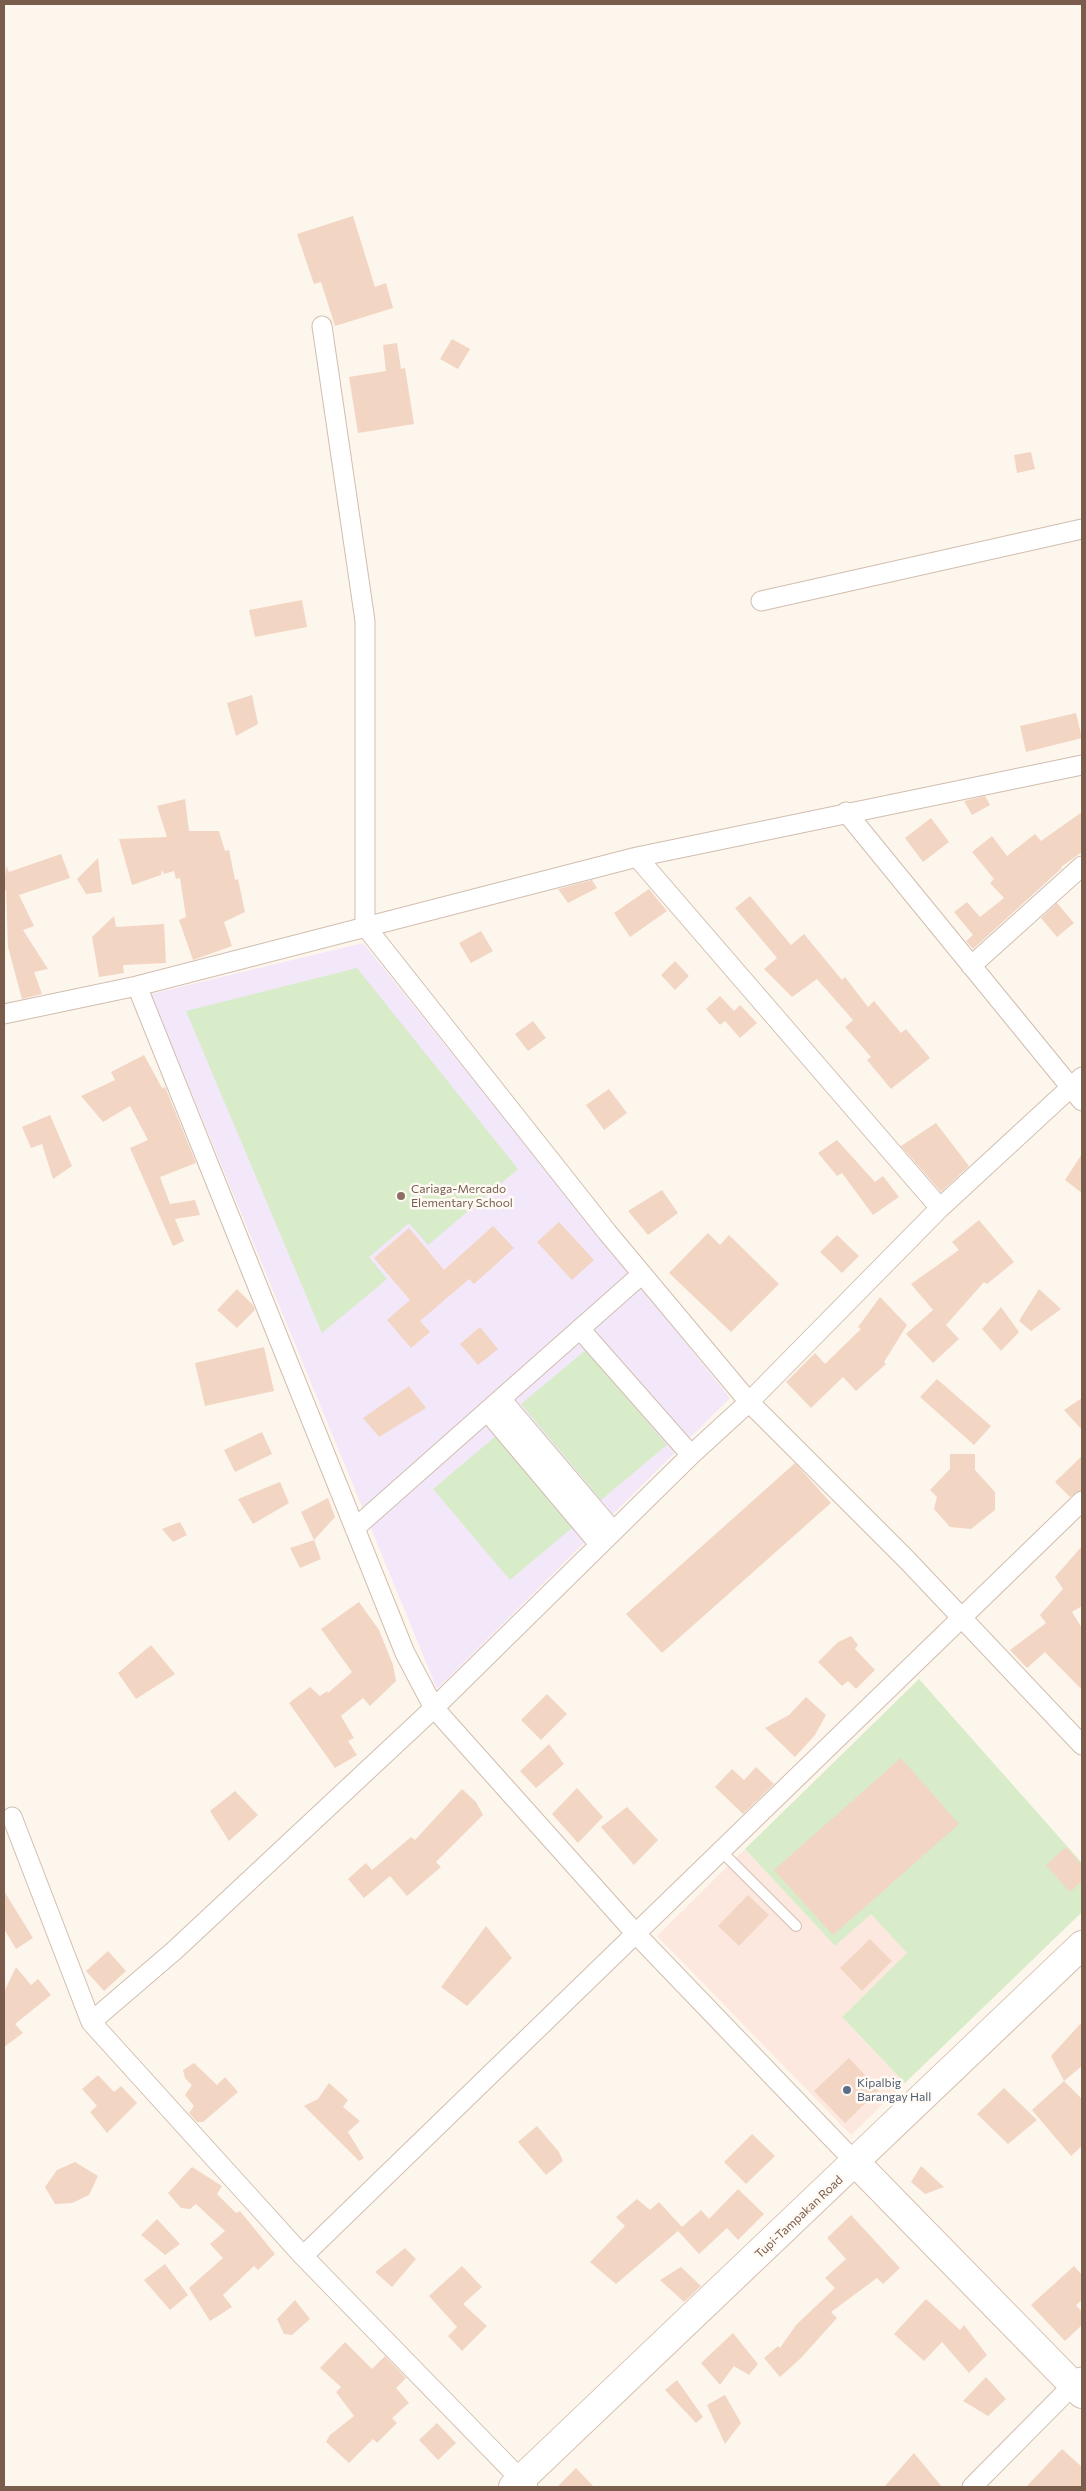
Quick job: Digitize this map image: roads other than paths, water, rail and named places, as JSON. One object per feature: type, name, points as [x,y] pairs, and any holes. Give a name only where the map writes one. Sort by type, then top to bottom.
[{"type":"main road","name":"Tupi-Tampakan Road","points":[[520,2485],[1082,1947]]},
{"type":"main road","points":[[856,2163],[1079,2385]]},
{"type":"street","points":[[322,326],[365,621],[365,926],[642,1274],[749,1402],[962,1618],[1082,1745]]},
{"type":"street","points":[[761,600],[1082,529]]},
{"type":"street","points":[[4,1014],[136,986],[636,857],[846,812],[1082,765]]},
{"type":"street","points":[[91,2022],[175,1950],[434,1708],[691,1455],[749,1402],[940,1208],[1078,1089],[971,966],[846,812]]},
{"type":"street","points":[[636,857],[940,1208]]},
{"type":"street","points":[[971,966],[1082,866]]},
{"type":"street","points":[[136,986],[406,1653],[434,1708],[637,1935],[856,2163]]},
{"type":"street","points":[[355,1528],[642,1274]]},
{"type":"street","points":[[580,1329],[691,1455]]},
{"type":"street","points":[[494,1405],[606,1538]]},
{"type":"street","points":[[303,2256],[637,1935],[1082,1502]]},
{"type":"street","points":[[12,1817],[91,2022],[303,2256],[520,2485]]},
{"type":"street","points":[[972,2487],[1079,2385]]},
{"type":"lane","points":[[722,1852],[796,1926]]},
{"type":"place","name":"Cariaga-Mercado Elementary School","points":[[401,1196]]},
{"type":"place","name":"Kipalbig Barangay Hall","points":[[847,2090]]}]
